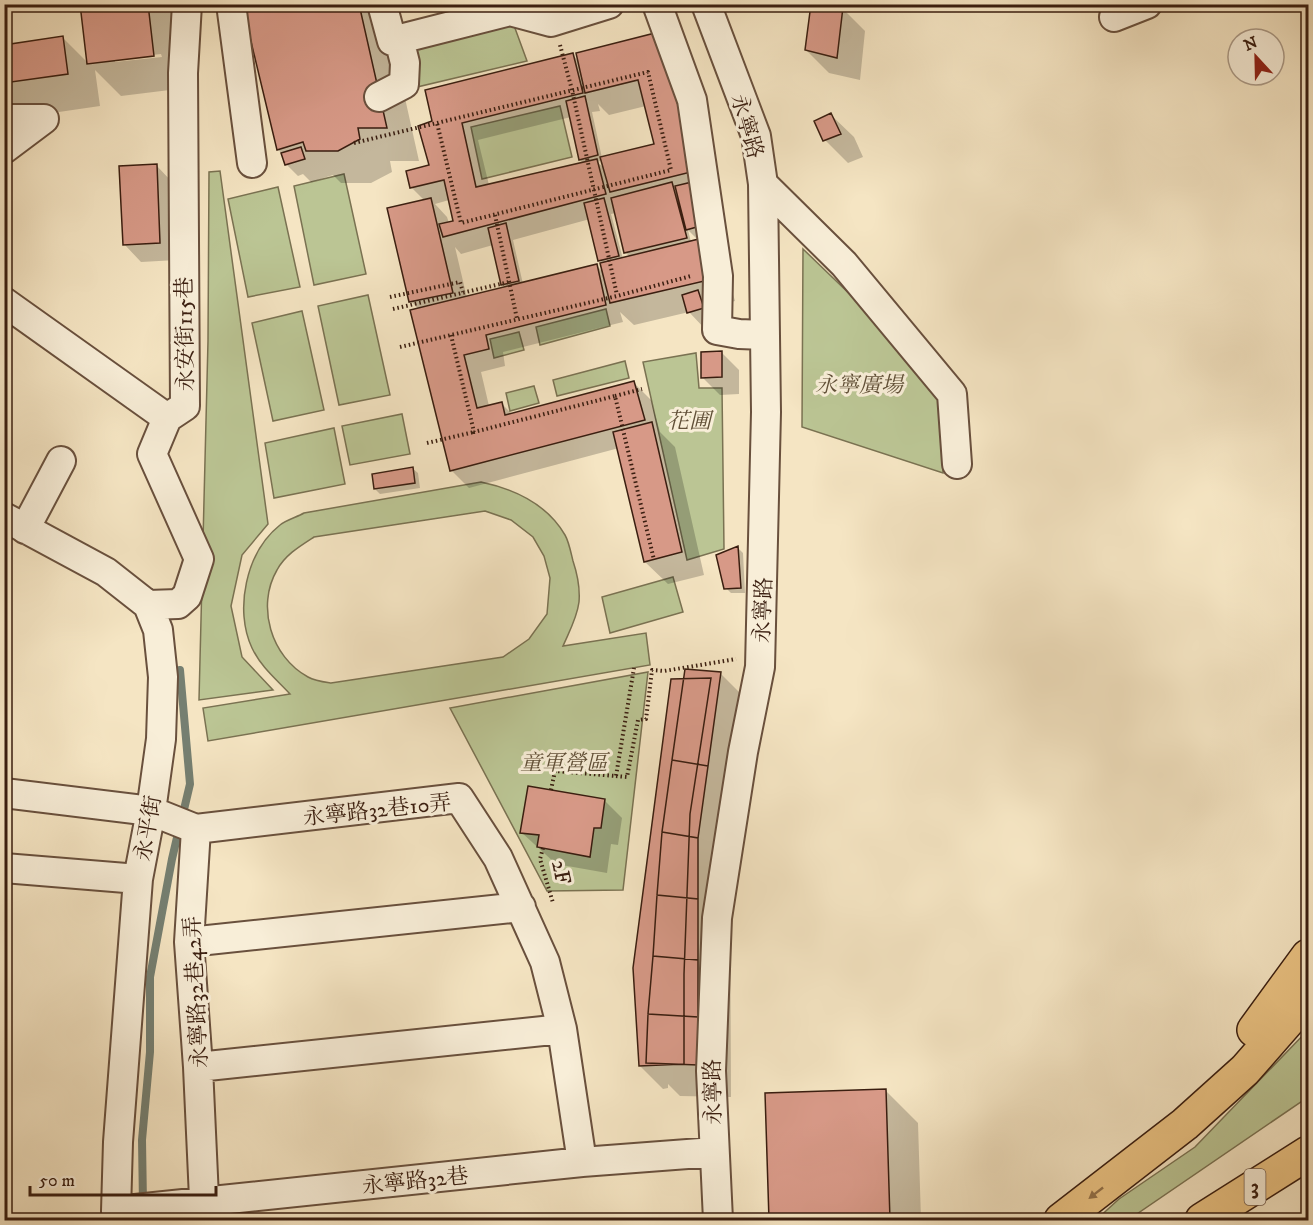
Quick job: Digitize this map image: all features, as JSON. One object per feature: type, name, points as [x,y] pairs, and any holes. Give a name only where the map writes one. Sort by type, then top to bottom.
[{"type":"highway","points":[[1131,1165],[1190,1104],[1265,1017],[1308,956]]},
{"type":"highway","points":[[1061,1221],[1185,1124],[1245,1070],[1308,998]]},
{"type":"highway","name":"3","points":[[1203,1221],[1308,1153]]},
{"type":"street","name":"永安街115巷","points":[[148,605],[178,604],[187,596],[199,559],[152,454],[167,418],[185,406],[183,73],[187,4]]},
{"type":"street","points":[[231,4],[252,163]]},
{"type":"street","points":[[382,4],[392,41],[510,11],[551,22],[609,4]]},
{"type":"street","points":[[657,4],[692,100],[718,276],[717,330],[765,335]]},
{"type":"street","name":"永寧路","points":[[706,4],[756,136],[763,184],[766,412],[760,667],[743,752],[717,918],[711,1071],[718,1221]]},
{"type":"street","points":[[1114,17],[1147,4]]},
{"type":"street","points":[[379,96],[404,84],[405,63],[399,39]]},
{"type":"street","points":[[4,119],[44,118],[4,149]]},
{"type":"street","points":[[763,184],[844,264],[952,394],[957,464]]},
{"type":"street","points":[[4,302],[167,418]]},
{"type":"street","points":[[61,461],[15,523],[106,572],[148,605]]},
{"type":"street","name":"永平街","points":[[117,1216],[118,1142],[138,879],[151,811],[161,739],[163,677],[158,630],[148,605]]},
{"type":"street","points":[[4,792],[151,811],[196,829]]},
{"type":"street","name":"永寧路32巷10弄","points":[[196,829],[459,798],[498,858],[545,962],[562,1029],[582,1162]]},
{"type":"street","name":"永寧路32巷42弄","points":[[196,829],[189,942],[198,1067],[204,1211]]},
{"type":"street","points":[[4,868],[138,879]]},
{"type":"street","points":[[189,942],[520,907]]},
{"type":"street","points":[[198,1067],[562,1029]]},
{"type":"street","name":"永寧路32巷","points":[[117,1216],[204,1211],[582,1162],[714,1152]]},
{"type":"path","points":[[551,22],[564,56],[617,296]]},
{"type":"path","points":[[354,143],[648,72],[671,170],[461,223],[437,123]]},
{"type":"path","points":[[495,215],[517,319]]},
{"type":"path","points":[[400,347],[617,296],[701,273]]},
{"type":"path","points":[[390,297],[460,282],[463,292]]},
{"type":"path","points":[[393,309],[509,282]]},
{"type":"path","points":[[451,335],[474,432]]},
{"type":"path","points":[[427,443],[642,389]]},
{"type":"path","points":[[615,396],[654,560]]},
{"type":"path","points":[[551,790],[555,771],[627,777],[638,720],[646,719],[652,670],[664,671],[761,655]]},
{"type":"path","points":[[616,776],[634,668]]},
{"type":"path","name":"2F","points":[[543,848],[540,859],[553,903]]},
{"type":"green space","points":[[512,20],[527,61],[417,87],[406,45]]},
{"type":"green space","points":[[560,106],[572,157],[482,179],[471,127]]},
{"type":"green space","points":[[220,171],[268,524],[242,555],[231,606],[242,657],[273,690],[199,700],[208,341],[209,172]]},
{"type":"green space","points":[[344,174],[366,274],[314,285],[294,186]]},
{"type":"green space","points":[[278,187],[300,287],[248,297],[228,199]]},
{"type":"green space","name":"永寧廣場","points":[[803,249],[943,384],[943,473],[802,427]]},
{"type":"green space","points":[[368,295],[390,395],[339,405],[318,306]]},
{"type":"green space","points":[[606,309],[610,326],[540,345],[536,327]]},
{"type":"green space","points":[[302,311],[324,410],[273,421],[252,323]]},
{"type":"green space","points":[[519,332],[524,350],[494,358],[490,339]]},
{"type":"green space","name":"花圃","points":[[696,353],[699,388],[722,388],[724,549],[687,560],[643,362]]},
{"type":"green space","points":[[625,361],[629,378],[557,396],[553,380]]},
{"type":"green space","points":[[534,386],[539,403],[510,411],[506,393]]},
{"type":"green space","points":[[402,414],[410,454],[350,465],[342,426]]},
{"type":"green space","points":[[334,428],[345,484],[274,498],[265,443]]},
{"type":"green space","points":[[481,482],[529,499],[558,524],[565,535],[577,576],[578,608],[563,646],[646,633],[650,665],[208,741],[203,708],[290,694],[264,667],[252,648],[244,617],[244,600],[251,566],[268,536],[282,523],[304,513]],"holes":[[[485,511],[511,520],[533,537],[544,556],[550,578],[547,614],[529,639],[503,657],[331,683],[311,678],[295,668],[276,644],[268,614],[271,584],[284,560],[314,537]]]},
{"type":"green space","points":[[673,577],[683,612],[610,633],[602,597]]},
{"type":"green space","name":"童軍營區","points":[[648,672],[623,890],[547,891],[450,708]]},
{"type":"green space","points":[[1308,1030],[1308,1097],[1128,1220],[1096,1220],[1119,1199],[1195,1147]]},
{"type":"building","points":[[80,4],[148,4],[154,56],[87,64]]},
{"type":"building","points":[[242,4],[359,4],[387,128],[358,128],[360,139],[338,151],[306,151],[303,142],[277,150]]},
{"type":"building","points":[[811,4],[843,7],[837,58],[805,50]]},
{"type":"building","points":[[659,32],[695,171],[610,192],[600,157],[654,144],[638,80],[585,93],[576,53]]},
{"type":"building","points":[[63,36],[68,74],[4,83],[4,45]]},
{"type":"building","points":[[573,53],[583,93],[462,123],[476,187],[597,159],[606,194],[443,237],[439,224],[453,221],[444,180],[410,188],[406,171],[429,165],[418,126],[432,121],[425,90]]},
{"type":"building","points":[[585,96],[598,155],[579,160],[566,101]]},
{"type":"building","points":[[831,113],[841,134],[823,141],[814,121]]},
{"type":"building","points":[[301,147],[305,159],[285,165],[281,153]]},
{"type":"building","points":[[157,164],[160,243],[123,245],[119,166]]},
{"type":"building","points":[[672,182],[687,238],[624,253],[611,198]]},
{"type":"building","points":[[692,182],[704,225],[686,230],[675,186]]},
{"type":"building","points":[[431,198],[453,293],[409,302],[387,208]]},
{"type":"building","points":[[604,198],[619,256],[598,261],[584,203]]},
{"type":"building","points":[[506,223],[519,281],[501,285],[488,228]]},
{"type":"building","points":[[703,238],[713,279],[610,303],[600,263]]},
{"type":"building","points":[[597,264],[606,305],[486,335],[489,349],[464,355],[477,408],[502,402],[505,415],[634,381],[645,420],[450,471],[410,310]]},
{"type":"building","points":[[698,290],[704,308],[687,313],[682,295]]},
{"type":"building","points":[[722,351],[722,377],[701,378],[701,352]]},
{"type":"building","points":[[652,422],[682,552],[644,562],[613,432]]},
{"type":"building","points":[[413,467],[415,483],[374,489],[372,474]]},
{"type":"building","points":[[738,546],[741,588],[724,589],[716,555]]},
{"type":"building","points":[[685,669],[721,672],[708,766],[672,760]]},
{"type":"building","points":[[711,678],[690,814],[684,974],[684,1064],[639,1066],[633,968],[671,679]]},
{"type":"building","points":[[672,760],[708,766],[698,838],[662,832]]},
{"type":"building","points":[[528,786],[605,799],[601,828],[594,828],[590,857],[537,847],[539,835],[520,833]]},
{"type":"building","points":[[662,832],[698,838],[698,899],[657,895]]},
{"type":"building","points":[[657,895],[698,899],[698,960],[653,956]]},
{"type":"building","points":[[653,956],[698,960],[698,1017],[648,1014]]},
{"type":"building","points":[[648,1014],[698,1017],[698,1065],[646,1063]]},
{"type":"building","points":[[886,1089],[890,1220],[769,1220],[765,1093]]},
{"type":"waterway","points":[[180,670],[190,784],[182,818]]},
{"type":"waterway","points":[[143,1204],[142,1140],[150,1052],[150,977],[179,829]]}]
